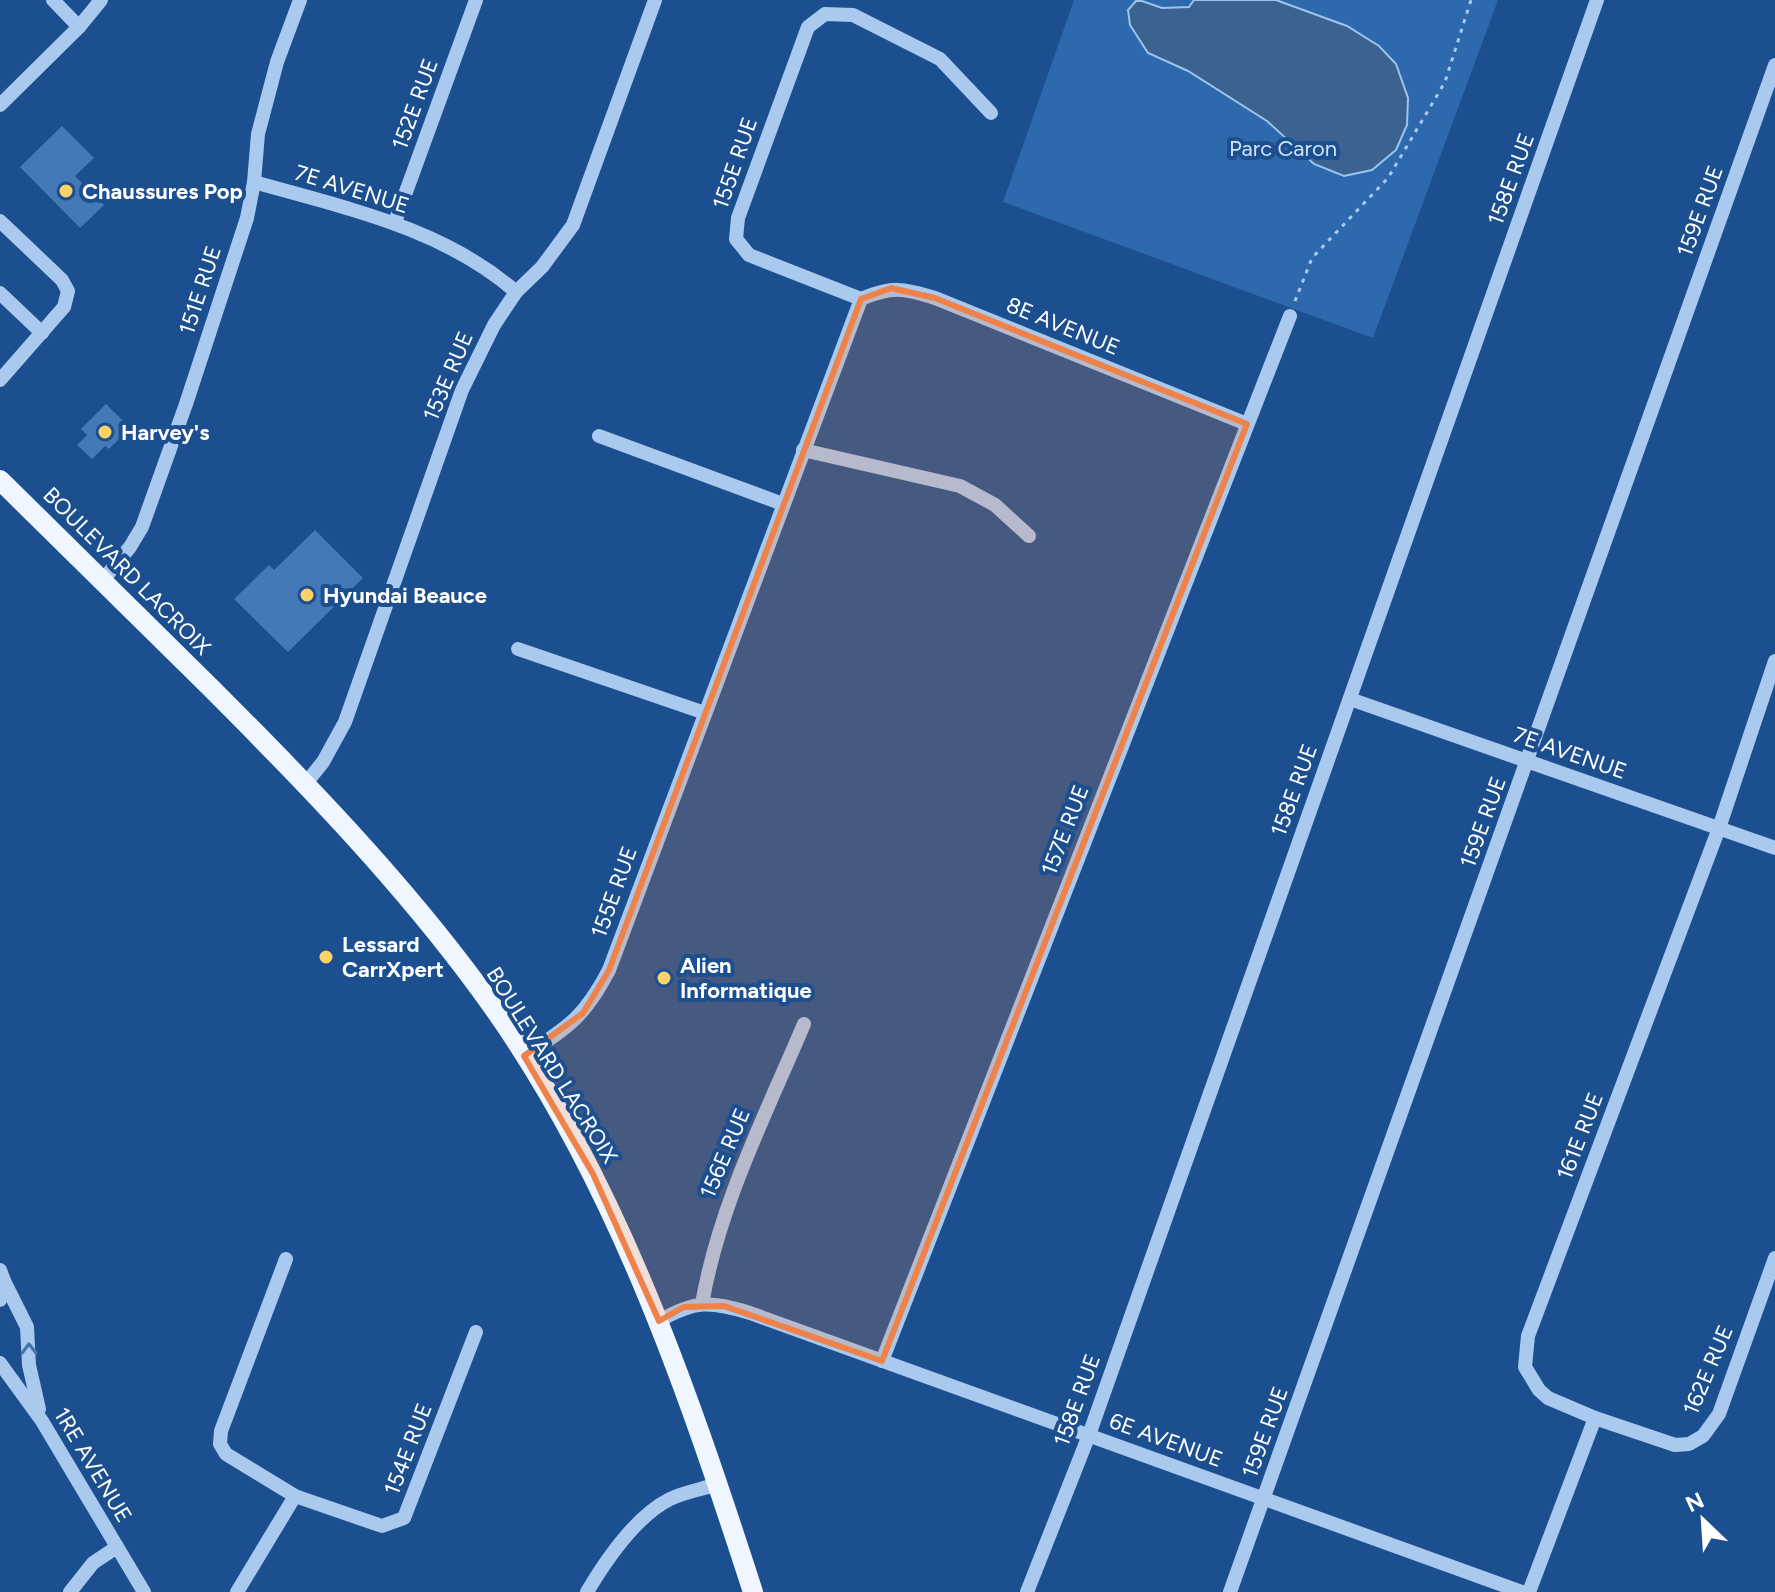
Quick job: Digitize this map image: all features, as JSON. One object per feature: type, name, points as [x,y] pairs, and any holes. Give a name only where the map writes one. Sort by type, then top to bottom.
[{"type":"main road","name":"BOULEVARD LACROIX","points":[[0,480],[306,783],[430,926],[480,990],[524,1056],[593,1174],[659,1321],[753,1592]]},
{"type":"street","points":[[53,0],[79,27]]},
{"type":"street","points":[[0,105],[79,27],[101,0]]},
{"type":"street","name":"151E RUE","points":[[103,580],[142,527],[162,473],[247,218],[261,123],[277,62],[300,0]]},
{"type":"street","name":"152E RUE","points":[[395,222],[476,0]]},
{"type":"street","name":"153E RUE","points":[[306,783],[323,762],[345,722],[462,390],[494,325],[516,292],[542,267],[573,225],[655,0]]},
{"type":"street","name":"158E RUE","points":[[1027,1592],[1089,1435],[1597,0]]},
{"type":"street","name":"155E RUE","points":[[524,1056],[571,1024],[595,998],[609,970],[861,299],[749,255],[736,239],[738,218],[808,27],[825,14],[853,15],[940,59],[991,113]]},
{"type":"street","name":"159E RUE","points":[[1230,1592],[1775,65]]},
{"type":"street","name":"7E AVENUE","points":[[254,182],[395,222],[490,269],[516,292]]},
{"type":"street","points":[[0,222],[62,280],[68,291],[64,307],[3,378]]},
{"type":"street","name":"8E AVENUE","points":[[861,299],[891,288],[935,298],[1247,424]]},
{"type":"street","points":[[0,293],[42,333]]},
{"type":"street","name":"157E RUE","points":[[882,1361],[1290,316]]},
{"type":"street","points":[[599,436],[783,504]]},
{"type":"street","points":[[803,450],[960,486],[995,505],[1029,536]]},
{"type":"street","points":[[518,649],[705,713]]},
{"type":"street","name":"161E RUE","points":[[1595,1418],[1548,1398],[1539,1390],[1525,1367],[1528,1336],[1719,828],[1775,661]]},
{"type":"street","name":"7E AVENUE","points":[[1350,699],[1775,848]]},
{"type":"street","name":"156E RUE","points":[[702,1304],[723,1215],[804,1024]]},
{"type":"street","name":"162E RUE","points":[[1595,1418],[1675,1445],[1689,1444],[1703,1436],[1719,1414],[1775,1258]]},
{"type":"street","name":"154E RUE","points":[[286,1259],[221,1431],[220,1444],[226,1454],[295,1496],[382,1526],[404,1518],[476,1332]]},
{"type":"street","points":[[0,1300],[2,1276]]},
{"type":"street","points":[[2,1276],[27,1327],[33,1391],[42,1421]]},
{"type":"street","name":"6E AVENUE","points":[[659,1321],[684,1307],[702,1304],[750,1313],[1522,1592]]},
{"type":"street","name":"1RE AVENUE","points":[[0,1363],[42,1421],[144,1592]]},
{"type":"street","points":[[1529,1592],[1595,1418]]},
{"type":"street","points":[[587,1592],[606,1560],[648,1514],[669,1499],[718,1484]]},
{"type":"street","points":[[237,1592],[295,1496]]},
{"type":"street","points":[[70,1592],[93,1563],[117,1547]]},
{"type":"path","points":[[1290,316],[1312,258],[1388,178],[1445,82],[1471,0]]},
{"type":"highlighted area","points":[[891,288],[935,298],[1247,424],[882,1361],[724,1306],[684,1307],[659,1321],[593,1174],[524,1056],[583,1013],[609,970],[861,299]]},
{"type":"green space","name":"Parc Caron","points":[[1074,0],[1498,0],[1373,338],[1003,202]]},
{"type":"shaded area","points":[[1194,0],[1276,0],[1347,26],[1379,46],[1396,64],[1408,98],[1407,125],[1396,150],[1372,170],[1344,176],[1314,164],[1267,121],[1188,71],[1148,53],[1130,25],[1128,10],[1136,1],[1162,8],[1189,7]]},
{"type":"building","name":"Chaussures Pop","points":[[62,126],[94,158],[75,176],[104,205],[80,228],[20,167]]},
{"type":"building","name":"Harvey's","points":[[106,404],[130,428],[109,449],[105,446],[92,459],[77,445],[87,435],[81,429]]},
{"type":"building","points":[[315,530],[363,578],[288,652],[234,599],[269,565],[274,570]]},
{"type":"place","name":"Chaussures Pop","points":[[66,191]]},
{"type":"place","name":"Harvey's","points":[[105,432]]},
{"type":"place","name":"Hyundai Beauce","points":[[307,595]]},
{"type":"place","name":"Lessard CarrXpert","points":[[326,957]]},
{"type":"place","name":"Alien Informatique","points":[[664,978]]}]
